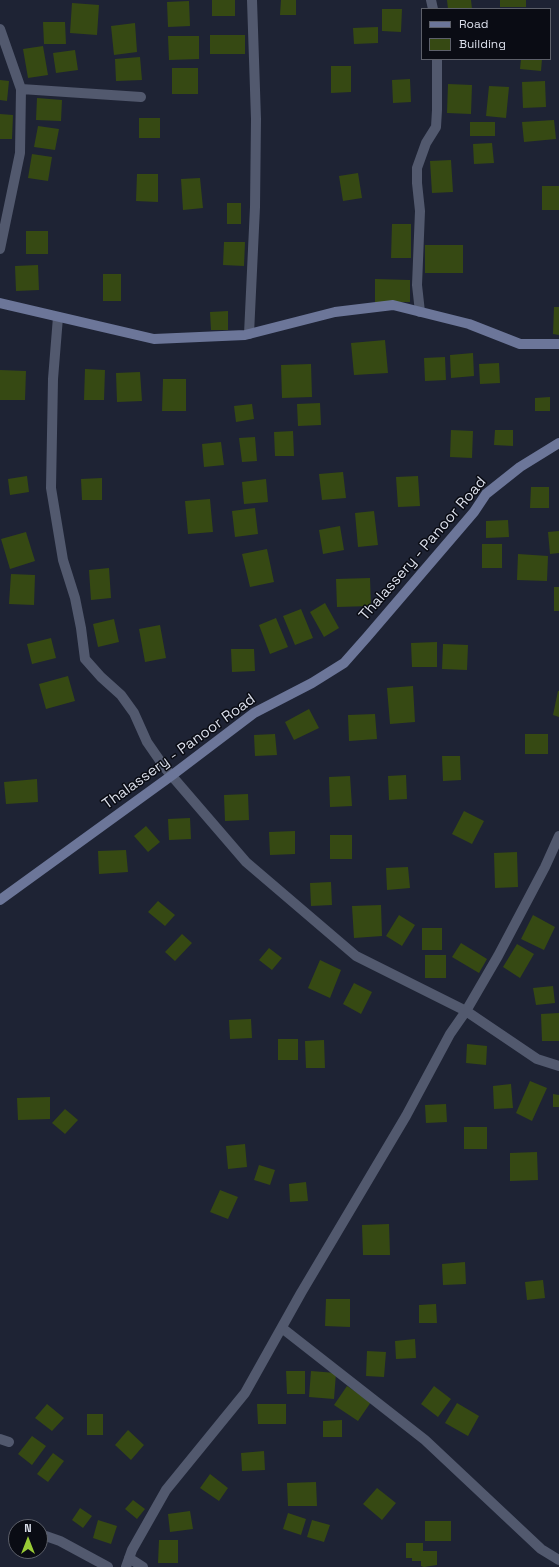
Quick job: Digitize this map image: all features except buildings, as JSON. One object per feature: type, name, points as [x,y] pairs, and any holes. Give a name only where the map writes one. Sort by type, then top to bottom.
[{"type":"main road","points":[[0,303],[154,339],[249,334],[335,312],[393,305],[469,324],[520,344],[559,344]]},
{"type":"main road","name":"Thalassery - Panoor Road","points":[[0,900],[171,776],[254,713],[312,683],[344,663],[464,524],[486,494],[520,467],[559,443]]},
{"type":"street","points":[[249,334],[255,207],[256,119],[252,0]]},
{"type":"street","points":[[0,29],[21,89],[20,153],[0,249]]},
{"type":"street","points":[[420,312],[417,285],[420,211],[417,168],[426,143],[436,127],[437,60]]},
{"type":"street","points":[[21,89],[141,97]]},
{"type":"street","points":[[58,317],[53,379],[51,488],[63,560],[75,598],[85,659],[101,677],[121,695],[134,714],[146,742],[171,776],[246,862],[356,956],[466,1011],[536,1059],[559,1066]]},
{"type":"street","points":[[142,1567],[128,1562],[132,1550],[166,1490],[245,1393],[406,1116],[450,1034],[466,1011],[498,956],[545,867],[559,836]]},
{"type":"street","points":[[282,1328],[425,1440],[541,1549],[559,1560]]},
{"type":"street","points":[[48,1537],[60,1541],[108,1567]]}]
